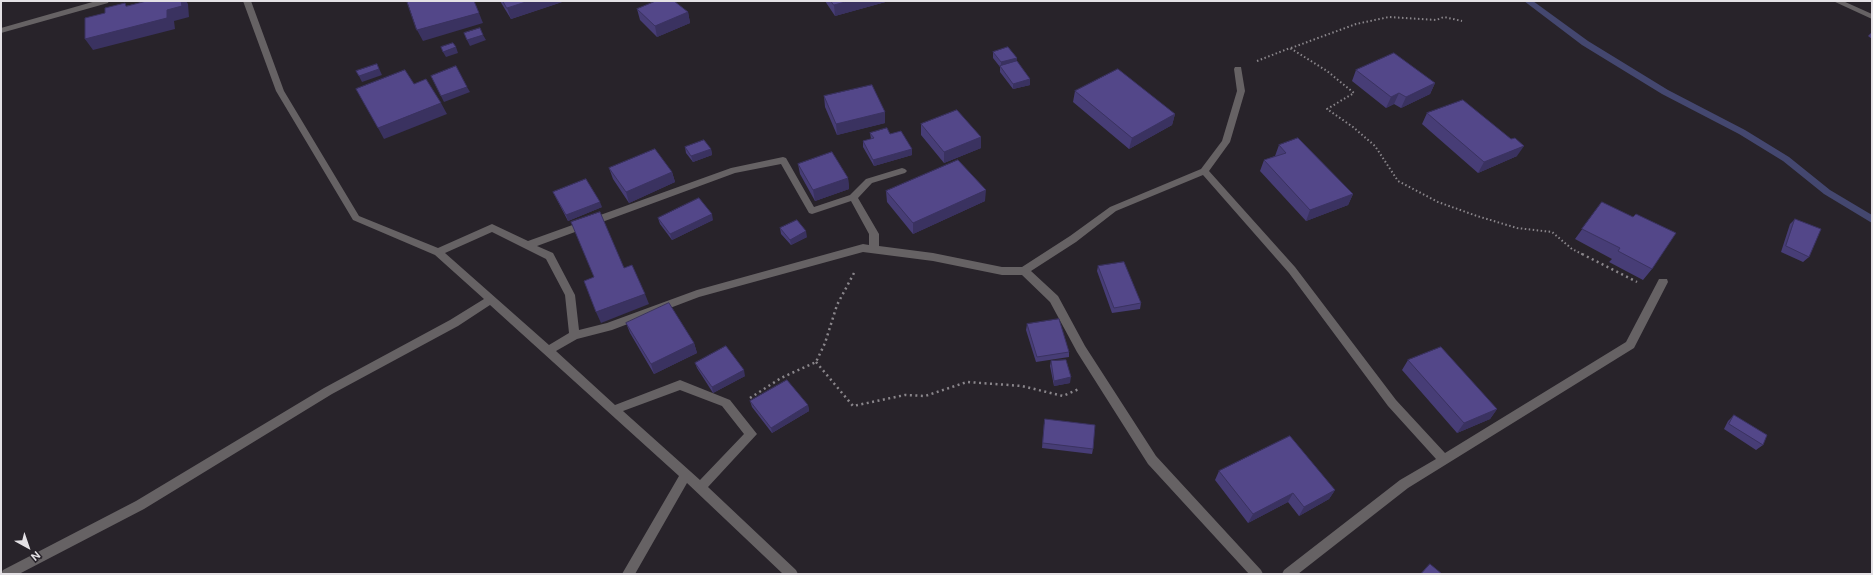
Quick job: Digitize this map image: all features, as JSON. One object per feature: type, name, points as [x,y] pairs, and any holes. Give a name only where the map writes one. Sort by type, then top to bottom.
[{"type":"street","points":[[1,31],[105,1]]},
{"type":"street","points":[[247,1],[280,91],[356,218],[438,252],[686,475],[792,574]]},
{"type":"street","points":[[1837,1],[1872,17]]},
{"type":"street","points":[[548,351],[574,335],[608,327],[697,294],[863,248],[933,257],[1002,271],[1024,271],[1073,239],[1113,209],[1204,171],[1226,142],[1241,92],[1238,69]]},
{"type":"street","points":[[528,245],[734,170],[783,160],[812,211],[853,197],[869,181],[902,171]]},
{"type":"street","points":[[1204,171],[1292,270],[1392,403],[1444,460]]},
{"type":"street","points":[[853,197],[874,234],[874,250]]},
{"type":"street","points":[[438,252],[492,228],[550,256],[570,295],[574,335]]},
{"type":"street","points":[[1024,271],[1054,298],[1101,380],[1152,460],[1257,574]]},
{"type":"street","points":[[1288,574],[1404,484],[1630,345],[1663,282]]},
{"type":"street","points":[[7,574],[140,505],[328,391],[454,323],[490,300]]},
{"type":"street","points":[[614,410],[680,385],[726,403],[751,434],[700,488]]},
{"type":"street","points":[[628,574],[686,475]]},
{"type":"path","points":[[1238,69],[1356,24],[1389,17],[1436,20],[1444,17],[1462,21]]},
{"type":"path","points":[[1290,48],[1326,71],[1354,93],[1327,109],[1353,127],[1375,146],[1398,180],[1438,202],[1477,216],[1517,228],[1552,232],[1572,249],[1644,285],[1663,282]]},
{"type":"path","points":[[732,409],[781,378],[816,362],[825,343],[837,305],[856,268],[863,248]]},
{"type":"path","points":[[816,362],[853,406],[904,395],[925,396],[967,382],[1022,386],[1063,396],[1101,380]]},
{"type":"building","points":[[147,1],[181,1],[182,6],[167,10],[167,18],[85,39],[85,18],[105,13],[105,8],[125,3],[126,6]]},
{"type":"building","points":[[407,1],[474,1],[479,13],[417,30]]},
{"type":"building","points":[[503,1],[529,1],[507,8]]},
{"type":"building","points":[[656,1],[674,1],[688,12],[655,26],[637,9]]},
{"type":"building","points":[[831,1],[849,1],[834,5]]},
{"type":"building","points":[[480,28],[483,35],[467,40],[464,33]]},
{"type":"building","points":[[453,43],[456,47],[443,52],[441,47]]},
{"type":"building","points":[[1008,47],[1017,58],[1001,62],[993,52]]},
{"type":"building","points":[[1394,53],[1435,83],[1406,97],[1399,93],[1391,97],[1356,70]]},
{"type":"building","points":[[1017,61],[1030,79],[1013,84],[1000,66]]},
{"type":"building","points":[[377,64],[379,69],[359,76],[356,71]]},
{"type":"building","points":[[456,66],[467,87],[441,96],[431,76]]},
{"type":"building","points":[[1118,69],[1175,114],[1132,138],[1075,91]]},
{"type":"building","points":[[405,70],[414,84],[426,79],[441,103],[378,128],[356,89]]},
{"type":"building","points":[[872,85],[885,112],[836,124],[824,96]]},
{"type":"building","points":[[1463,100],[1511,139],[1515,138],[1524,146],[1484,162],[1427,113]]},
{"type":"building","points":[[957,110],[981,137],[944,152],[921,124]]},
{"type":"building","points":[[887,128],[890,134],[901,131],[912,149],[873,160],[863,141],[874,138],[870,133]]},
{"type":"building","points":[[1298,138],[1353,194],[1310,210],[1264,160],[1286,153],[1279,145]]},
{"type":"building","points":[[704,140],[711,149],[691,156],[685,147]]},
{"type":"building","points":[[655,149],[672,172],[626,192],[609,168]]},
{"type":"building","points":[[832,152],[848,178],[813,190],[798,164]]},
{"type":"building","points":[[958,160],[986,190],[913,223],[886,191]]},
{"type":"building","points":[[586,179],[600,202],[566,215],[553,192]]},
{"type":"building","points":[[699,198],[712,214],[670,234],[658,218]]},
{"type":"building","points":[[1602,202],[1633,217],[1636,214],[1676,233],[1652,269],[1618,251],[1620,248],[1582,229]]},
{"type":"building","points":[[600,212],[624,268],[632,265],[645,294],[596,312],[584,281],[594,277],[571,222]]},
{"type":"building","points":[[1795,219],[1821,229],[1809,257],[1786,246]]},
{"type":"building","points":[[797,220],[806,231],[790,240],[780,228]]},
{"type":"building","points":[[1124,262],[1141,303],[1114,308],[1098,266]]},
{"type":"building","points":[[669,303],[694,343],[651,364],[626,323]]},
{"type":"building","points":[[1059,319],[1069,352],[1037,357],[1027,324]]},
{"type":"building","points":[[726,346],[744,370],[712,387],[695,363]]},
{"type":"building","points":[[1441,347],[1497,409],[1464,423],[1408,360]]},
{"type":"building","points":[[1066,360],[1071,377],[1054,381],[1051,361]]},
{"type":"building","points":[[787,380],[808,405],[771,428],[750,401]]},
{"type":"building","points":[[1734,415],[1767,435],[1763,445],[1729,424]]},
{"type":"building","points":[[1045,419],[1095,425],[1093,449],[1043,443]]},
{"type":"building","points":[[1290,436],[1335,490],[1304,507],[1293,493],[1253,514],[1219,471]]},
{"type":"building","points":[[1430,564],[1442,574],[1421,574]]},
{"type":"waterway","points":[[1528,1],[1585,43],[1665,92],[1742,132],[1786,159],[1827,192],[1872,220]]}]
